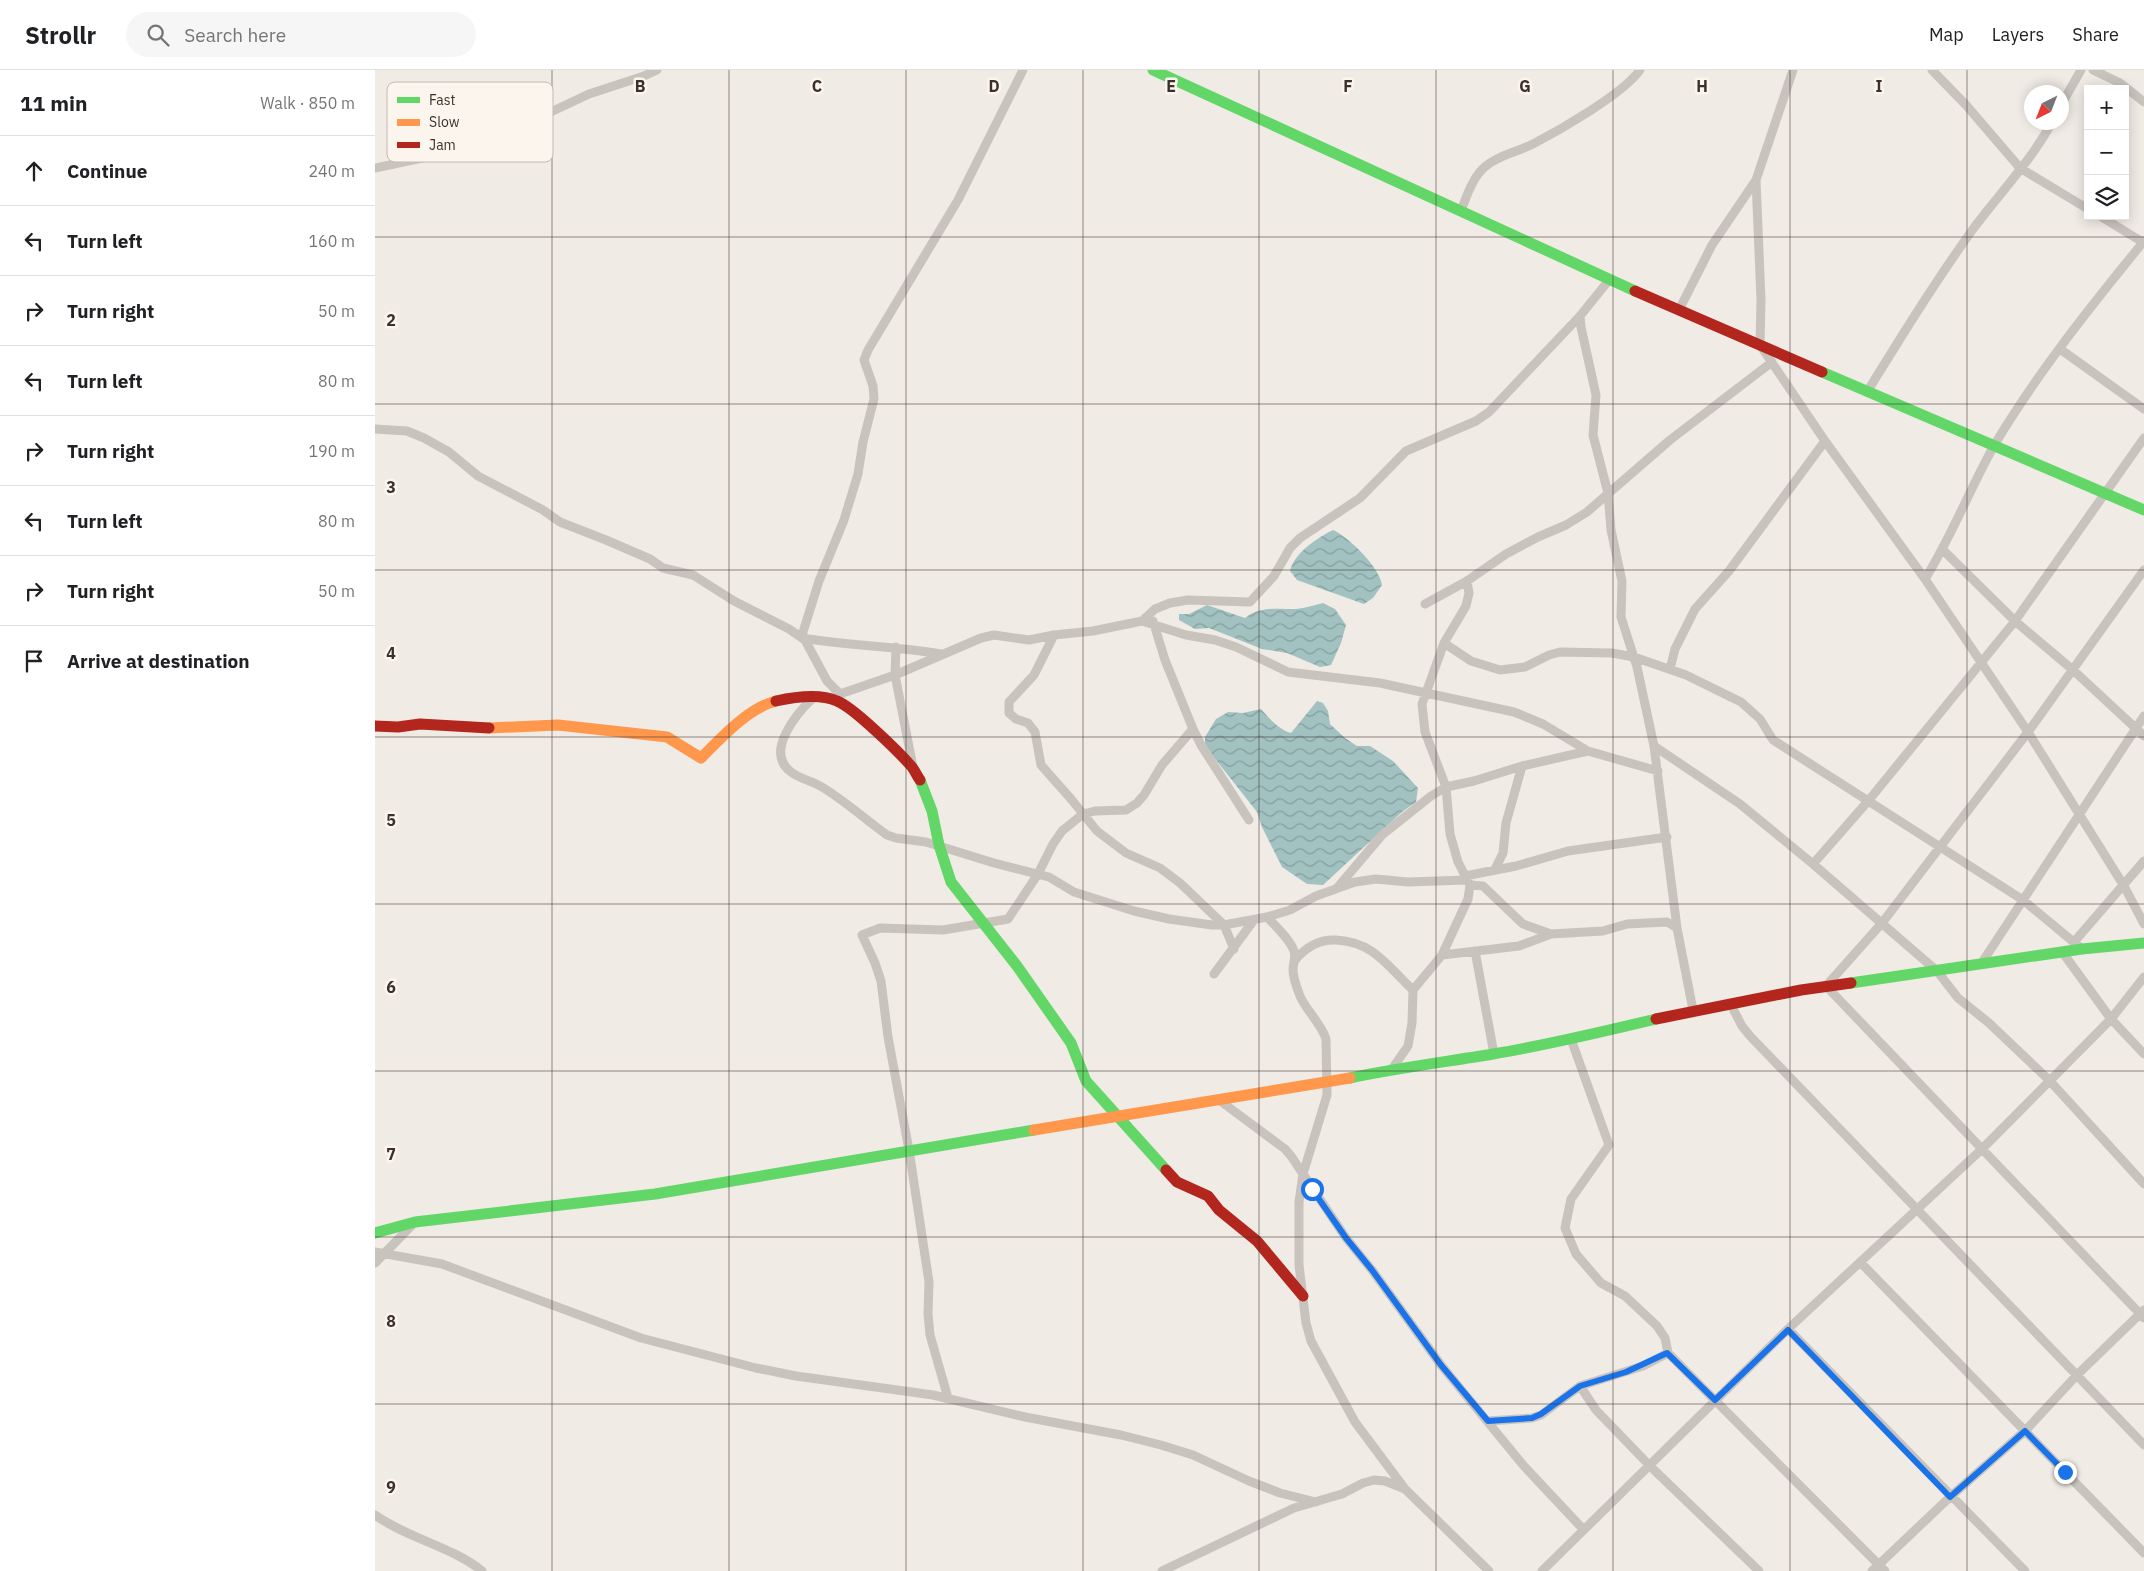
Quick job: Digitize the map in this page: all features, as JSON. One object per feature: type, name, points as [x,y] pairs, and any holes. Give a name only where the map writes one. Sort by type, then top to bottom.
[{"type":"street","points":[[553,111],[589,94],[657,70]]},
{"type":"street","points":[[1023,70],[958,200],[868,350],[864,360],[873,386],[874,399],[863,442],[858,474],[844,520],[806,619],[803,638],[827,681],[839,698],[890,744],[913,768],[924,788],[932,811],[939,845],[951,882],[1017,966],[1071,1043],[1086,1081],[1177,1182],[1208,1196],[1219,1210],[1257,1241],[1303,1296]]},
{"type":"street","points":[[1153,70],[1609,280],[2144,510]]},
{"type":"street","points":[[1461,211],[1479,173],[1489,163],[1532,144],[1583,114],[1632,80],[1639,70]]},
{"type":"street","points":[[1679,310],[1712,246],[1756,180],[1793,70]]},
{"type":"street","points":[[1932,70],[1966,105],[2020,168],[2084,207]]},
{"type":"street","points":[[2069,91],[2081,70]]},
{"type":"street","points":[[2093,70],[2120,83],[2144,102]]},
{"type":"street","points":[[1867,392],[1934,283],[2041,142],[2048,130]]},
{"type":"street","points":[[375,168],[403,162]]},
{"type":"street","points":[[1756,180],[1761,300],[1760,345],[1825,441],[1925,579],[2028,732],[2124,886],[2144,924]]},
{"type":"street","points":[[1925,579],[1943,550],[1994,446],[2022,401],[2059,349],[2144,242],[2107,220]]},
{"type":"street","points":[[1142,621],[1170,603],[1188,600],[1251,602],[1274,576],[1289,548],[1300,538],[1360,498],[1406,451],[1420,443],[1476,421],[1489,412],[1580,316],[1609,280]]},
{"type":"street","points":[[1580,316],[1596,395],[1593,435],[1608,493],[1611,530],[1622,581],[1621,617],[1634,657],[1655,746],[1677,928],[1693,1010]]},
{"type":"street","points":[[2059,349],[2144,408]]},
{"type":"street","points":[[1425,604],[1467,581],[1506,554],[1566,525],[1587,512],[1670,440],[1772,362]]},
{"type":"street","points":[[375,429],[407,431],[424,438],[449,452],[478,476],[543,510],[560,522],[650,559],[663,568],[693,575],[734,601],[803,638],[855,646],[896,647],[941,654]]},
{"type":"street","points":[[1813,864],[1869,800],[2015,621],[2144,438]]},
{"type":"street","points":[[1670,668],[1675,649],[1695,609],[1729,571],[1825,441]]},
{"type":"street","points":[[1943,550],[2015,621],[2073,670],[2144,736]]},
{"type":"street","points":[[1826,986],[1881,924],[2028,732],[2144,570]]},
{"type":"street","points":[[1392,1069],[1408,1046],[1412,1023],[1413,990],[1442,955],[1465,909],[1467,880],[1458,862],[1450,834],[1446,787],[1425,732],[1422,704],[1444,643],[1467,606],[1469,593],[1467,581]]},
{"type":"street","points":[[1151,614],[1165,660],[1193,729],[1201,745],[1249,820]]},
{"type":"street","points":[[375,726],[398,727],[421,724],[495,728],[558,725],[667,738],[701,758],[736,724],[769,703],[789,698],[839,698],[941,654],[981,638],[994,635],[1029,640],[1093,631],[1142,621],[1186,635],[1215,640],[1287,672],[1380,683],[1514,712],[1543,724],[1588,751],[1658,771]]},
{"type":"street","points":[[1054,635],[1034,675],[1009,702],[1008,709],[1012,716],[1028,723],[1035,732],[1041,765],[1097,831],[1117,846],[1160,868],[1180,883],[1224,925],[1234,949]]},
{"type":"street","points":[[1444,643],[1471,661],[1500,670],[1525,666],[1560,652],[1612,653],[1634,657],[1670,668],[1741,702],[1760,719],[1773,740],[2023,900],[2078,946]]},
{"type":"street","points":[[896,647],[895,675],[913,768]]},
{"type":"street","points":[[813,698],[801,709],[789,725],[784,736],[782,748],[784,765],[797,776],[821,787],[887,835],[939,845],[1049,877],[1085,896],[1134,911],[1169,919],[1224,925],[1267,917],[1290,910],[1307,900],[1338,887],[1376,879],[1408,882],[1467,880],[1495,869],[1516,866],[1568,851],[1667,837]]},
{"type":"street","points":[[1981,964],[2144,716]]},
{"type":"street","points":[[948,1398],[930,1335],[928,1314],[929,1282],[909,1150],[888,1037],[881,981],[862,935],[880,928],[943,930],[1008,920],[1038,874],[1058,836],[1083,814],[1095,811],[1126,810],[1137,803],[1145,795],[1162,765],[1193,729]]},
{"type":"street","points":[[1655,746],[1740,804],[1937,971],[1958,998],[1989,1023],[2049,1080],[2144,1184]]},
{"type":"street","points":[[1338,887],[1389,829],[1446,787],[1474,781],[1521,766],[1588,751]]},
{"type":"street","points":[[1495,869],[1503,853],[1504,832],[1521,766]]},
{"type":"street","points":[[2078,946],[2144,861]]},
{"type":"street","points":[[1467,880],[1483,886],[1523,924],[1551,934]]},
{"type":"street","points":[[1267,917],[1290,944],[1295,960]]},
{"type":"street","points":[[1214,974],[1254,920]]},
{"type":"street","points":[[1442,955],[1519,946],[1551,934],[1603,931],[1627,924],[1667,922],[1677,928]]},
{"type":"street","points":[[1413,990],[1375,954],[1360,944],[1331,940],[1320,942],[1301,953],[1295,960],[1293,968],[1300,996],[1307,1010],[1324,1032],[1326,1039],[1328,1082],[1325,1105],[1317,1125],[1303,1174],[1297,1230],[1306,1323],[1317,1354],[1355,1422],[1405,1489],[1489,1571]]},
{"type":"street","points":[[375,1233],[415,1222],[655,1194],[909,1150],[1328,1082],[1392,1069],[1494,1054],[1571,1039],[1693,1010],[1826,986],[2063,953],[2078,946],[2144,943]]},
{"type":"street","points":[[1475,950],[1494,1054]]},
{"type":"street","points":[[2063,953],[2111,1019],[2144,1054]]},
{"type":"street","points":[[1541,1571],[1788,1330],[1982,1149],[2111,1019],[2144,977]]},
{"type":"street","points":[[1571,1039],[1609,1145],[1571,1199],[1565,1228],[1576,1254],[1601,1283],[1625,1296],[1657,1326],[1665,1338],[1667,1353],[1878,1569],[1950,1497],[2025,1431],[2077,1375],[2143,1314],[1826,986]]},
{"type":"street","points":[[1730,1003],[1742,1026],[1750,1036],[2144,1445]]},
{"type":"street","points":[[1219,1100],[1285,1150],[1346,1238],[1372,1270],[1436,1358],[1523,1465],[1583,1529]]},
{"type":"street","points":[[375,1263],[380,1252],[415,1222]]},
{"type":"street","points":[[380,1252],[442,1264],[641,1338],[796,1376],[948,1398],[1025,1417],[1121,1435],[1193,1455],[1280,1493],[1316,1502]]},
{"type":"street","points":[[1861,1262],[2144,1553]]},
{"type":"street","points":[[1788,1330],[1950,1497],[2025,1571]]},
{"type":"street","points":[[1488,1421],[1532,1418],[1541,1414],[1580,1386],[1634,1369],[1667,1353]]},
{"type":"street","points":[[1580,1386],[1596,1410],[1650,1466],[1759,1571]]},
{"type":"street","points":[[1164,1571],[1294,1508],[1342,1494],[1363,1483],[1374,1480],[1385,1481],[1405,1489]]},
{"type":"street","points":[[375,1515],[387,1523],[446,1551],[482,1571]]},
{"type":"water","points":[[1333,530],[1347,539],[1363,554],[1380,578],[1382,585],[1373,598],[1364,604],[1297,580],[1290,571],[1292,564],[1301,552],[1320,537]]},
{"type":"water","points":[[1323,603],[1335,609],[1346,625],[1341,643],[1331,665],[1320,667],[1287,653],[1262,649],[1209,628],[1195,629],[1179,620],[1179,614],[1189,614],[1207,605],[1245,618],[1263,610],[1296,609]]},
{"type":"water","points":[[1317,701],[1323,703],[1328,711],[1330,724],[1345,738],[1357,746],[1370,746],[1393,761],[1418,788],[1416,802],[1402,812],[1323,885],[1307,884],[1282,867],[1262,827],[1257,812],[1205,746],[1205,737],[1216,719],[1228,712],[1243,713],[1261,709],[1278,726],[1291,733]]},
{"type":"traffic: fast","points":[[1153,70],[1635,291]]},
{"type":"traffic: fast","points":[[1822,372],[2144,510]]},
{"type":"traffic: fast","points":[[920,780],[932,811],[939,845],[951,882],[1017,966],[1071,1043],[1086,1081],[1166,1170]]},
{"type":"traffic: fast","points":[[1851,983],[2082,949],[2144,943]]},
{"type":"traffic: fast","points":[[1350,1078],[1534,1047],[1656,1019]]},
{"type":"traffic: fast","points":[[375,1233],[415,1222],[655,1194],[1034,1130]]},
{"type":"traffic: slow","points":[[489,728],[558,725],[667,737],[701,758],[745,717],[755,710],[776,701]]},
{"type":"traffic: slow","points":[[1034,1130],[1350,1078]]},
{"type":"traffic: jam","points":[[1635,291],[1822,372]]},
{"type":"traffic: jam","points":[[776,701],[815,696],[837,701],[854,712],[876,731],[912,767],[920,780]]},
{"type":"traffic: jam","points":[[375,726],[398,727],[420,724],[489,728]]},
{"type":"traffic: jam","points":[[1656,1019],[1801,990],[1851,983]]},
{"type":"traffic: jam","points":[[1166,1170],[1177,1182],[1208,1196],[1219,1210],[1257,1241],[1303,1296]]},
{"type":"route","points":[[1312,1189],[1346,1238],[1372,1270],[1441,1365],[1488,1421],[1521,1421],[1532,1418],[1541,1414],[1580,1386],[1643,1366],[1667,1353],[1715,1400],[1788,1330],[1950,1497],[2025,1431],[2065,1472]]}]
